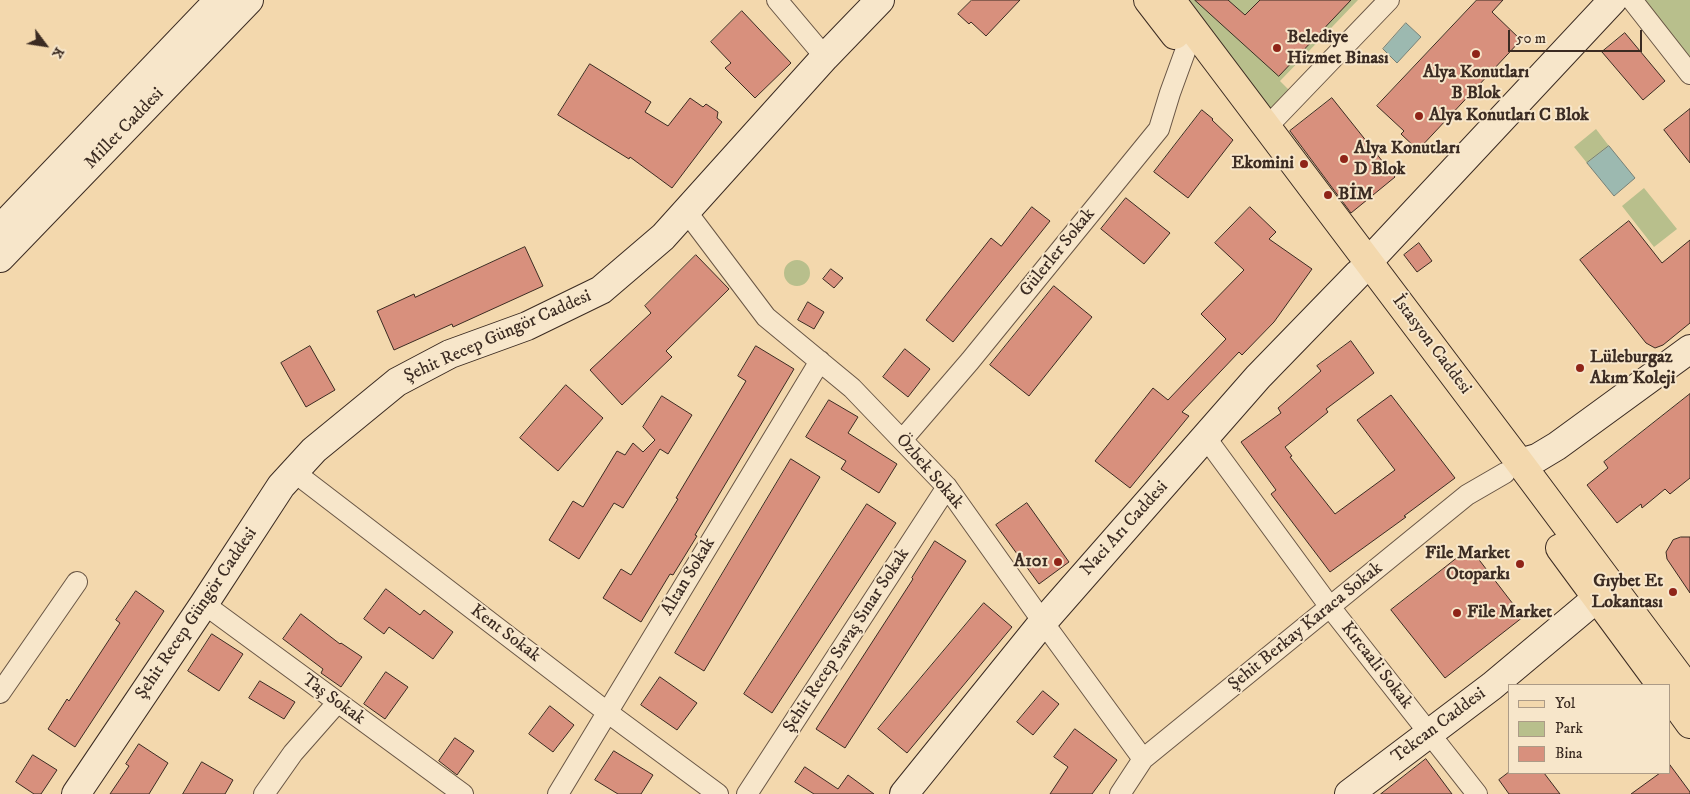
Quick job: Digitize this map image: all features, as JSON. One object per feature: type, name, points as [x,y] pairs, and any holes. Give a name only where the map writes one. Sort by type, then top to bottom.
[{"type":"main road","name":"İstasyon Caddesi","points":[[1148,0],[1363,268],[1513,468],[1690,691]]},
{"type":"main road","name":"İstasyon Caddesi","points":[[1171,0],[1267,127],[1363,268]]},
{"type":"main road","name":"İstasyon Caddesi","points":[[1513,468],[1597,598],[1660,684]]},
{"type":"main road","points":[[1670,697],[1690,724]]},
{"type":"street","name":"Millet Caddesi","points":[[0,258],[33,210],[220,0]]},
{"type":"street","name":"Millet Caddesi","points":[[0,229],[33,210],[249,0]]},
{"type":"street","points":[[777,0],[825,57]]},
{"type":"street","name":"Şehit Recep Güngör Caddesi","points":[[76,794],[281,486],[314,450],[397,382],[450,354],[527,326],[601,290],[663,237],[825,57],[880,0]]},
{"type":"street","points":[[1267,127],[1389,0]]},
{"type":"street","name":"Naci Arı Caddesi","points":[[904,794],[1043,622],[1258,377],[1363,268],[1613,0]]},
{"type":"street","points":[[1632,0],[1690,74]]},
{"type":"street","name":"Gülerler Sokak","points":[[902,440],[970,361],[1159,129],[1186,49]]},
{"type":"street","name":"Özbek Sokak","points":[[686,211],[766,317],[852,388],[947,487],[1143,759]]},
{"type":"street","points":[[1513,468],[1537,458],[1557,446],[1690,349]]},
{"type":"street","name":"Altan Sokak","points":[[558,794],[820,360]]},
{"type":"street","name":"Kırcaali Sokak","points":[[1206,438],[1330,607],[1477,794]]},
{"type":"street","name":"Şehit Berkay Karaca Sokak","points":[[1120,794],[1143,759],[1467,495],[1513,468]]},
{"type":"street","name":"Kent Sokak","points":[[294,472],[607,712],[718,794]]},
{"type":"street","name":"Şehit Recep Savaş Sınar Sokak","points":[[747,794],[947,487]]},
{"type":"street","points":[[0,694],[77,582]]},
{"type":"street","name":"Tekcan Caddesi","points":[[1349,794],[1492,686],[1597,598]]},
{"type":"street","name":"Taş Sokak","points":[[204,604],[463,794]]},
{"type":"street","points":[[264,794],[293,753],[337,703]]},
{"type":"green space","points":[[1175,0],[1358,0],[1280,81],[1290,91],[1265,117]]},
{"type":"green space","points":[[1639,0],[1690,0],[1690,63]]},
{"type":"green space","points":[[1596,129],[1609,146],[1587,163],[1574,147]]},
{"type":"green space","points":[[1644,188],[1677,229],[1654,247],[1622,206]]},
{"type":"green space","points":[[797,260],[806,264],[810,273],[806,282],[797,286],[788,282],[784,273],[788,264]]},
{"type":"water","points":[[1406,23],[1421,37],[1397,63],[1383,49]]},
{"type":"water","points":[[1609,146],[1635,178],[1614,196],[1587,163]]},
{"type":"building","points":[[972,0],[1020,0],[986,36],[971,22],[969,24],[958,14]]},
{"type":"building","name":"Belediye Hizmet Binası","points":[[1195,0],[1228,0],[1245,15],[1260,0],[1351,0],[1279,76]]},
{"type":"building","points":[[1477,0],[1503,0],[1492,12],[1521,40],[1418,150],[1401,134],[1404,131],[1377,106]]},
{"type":"building","points":[[742,11],[791,63],[755,98],[725,68],[731,63],[711,42]]},
{"type":"building","points":[[1625,33],[1665,81],[1643,100],[1602,52]]},
{"type":"building","points":[[590,64],[651,102],[645,112],[668,126],[690,98],[703,107],[706,104],[718,112],[717,118],[722,122],[672,188],[630,157],[629,159],[558,115]]},
{"type":"building","name":"Alya Konutları D Blok","points":[[1332,98],[1395,177],[1351,213],[1290,131]]},
{"type":"building","points":[[1690,109],[1690,163],[1664,130]]},
{"type":"building","points":[[1202,110],[1233,140],[1188,198],[1154,172]]},
{"type":"building","points":[[1126,198],[1170,233],[1144,264],[1101,229]]},
{"type":"building","points":[[1032,207],[1050,221],[953,342],[926,320],[991,238],[1001,246]]},
{"type":"building","points":[[1250,207],[1276,232],[1269,239],[1312,269],[1274,322],[1242,355],[1239,352],[1182,412],[1189,416],[1130,488],[1095,461],[1153,388],[1168,400],[1226,339],[1201,314],[1244,270],[1215,243]]},
{"type":"building","points":[[1629,221],[1662,263],[1690,240],[1690,323],[1663,345],[1655,348],[1646,343],[1580,260]]},
{"type":"building","points":[[1419,243],[1432,261],[1417,272],[1404,255]]},
{"type":"building","points":[[525,247],[543,286],[453,327],[452,324],[394,350],[377,311],[414,294],[415,297]]},
{"type":"building","points":[[696,255],[729,289],[666,351],[672,357],[622,405],[590,370],[651,313],[645,306]]},
{"type":"building","points":[[831,269],[843,278],[834,288],[823,279]]},
{"type":"building","points":[[1054,286],[1092,317],[1029,396],[990,365]]},
{"type":"building","points":[[808,302],[824,312],[814,329],[798,320]]},
{"type":"building","points":[[1351,341],[1374,373],[1326,409],[1328,412],[1285,447],[1292,456],[1290,457],[1335,514],[1395,470],[1357,420],[1391,395],[1455,478],[1404,516],[1406,517],[1330,572],[1271,494],[1276,490],[1241,442],[1281,413],[1278,408],[1321,371],[1317,366]]},
{"type":"building","points":[[310,346],[335,390],[306,407],[281,363]]},
{"type":"building","points":[[756,346],[794,369],[695,535],[697,536],[673,575],[670,574],[641,622],[603,598],[621,569],[631,575],[678,499],[676,498],[746,381],[738,376]]},
{"type":"building","points":[[905,349],[930,369],[908,397],[883,377]]},
{"type":"building","points":[[566,385],[603,418],[558,471],[520,438]]},
{"type":"building","points":[[1690,394],[1690,478],[1670,494],[1665,489],[1642,508],[1641,504],[1617,523],[1587,485],[1608,468],[1604,462]]},
{"type":"building","points":[[662,396],[692,415],[668,454],[660,449],[623,508],[614,503],[579,559],[549,540],[573,501],[583,507],[617,451],[625,455],[633,443],[643,452],[655,440],[643,427]]},
{"type":"building","points":[[829,400],[858,417],[848,433],[897,464],[879,493],[841,469],[846,461],[806,437]]},
{"type":"building","points":[[791,459],[820,477],[704,671],[675,653]]},
{"type":"building","points":[[1027,503],[1069,562],[1039,584],[996,525]]},
{"type":"building","points":[[867,504],[896,523],[772,713],[744,694]]},
{"type":"building","points":[[1681,537],[1690,537],[1690,593],[1667,559],[1666,552],[1673,540]]},
{"type":"building","points":[[935,541],[966,561],[845,748],[816,729],[913,579]]},
{"type":"building","name":"File Market","points":[[1470,548],[1523,617],[1445,678],[1391,610]]},
{"type":"building","points":[[386,589],[420,615],[424,610],[453,632],[433,659],[389,627],[384,634],[364,619]]},
{"type":"building","points":[[136,591],[164,611],[75,747],[48,729],[67,699],[69,701],[120,623],[116,620]]},
{"type":"building","points":[[984,603],[1012,627],[907,753],[878,729]]},
{"type":"building","points":[[301,614],[340,644],[362,657],[341,687],[321,673],[323,669],[283,639]]},
{"type":"building","points":[[212,634],[243,654],[219,691],[188,671]]},
{"type":"building","points":[[386,672],[408,687],[385,719],[364,704]]},
{"type":"building","points":[[660,677],[697,703],[677,730],[641,705]]},
{"type":"building","points":[[260,681],[295,702],[284,719],[249,698]]},
{"type":"building","points":[[1043,691],[1059,704],[1033,735],[1017,722]]},
{"type":"building","points":[[550,706],[574,725],[553,752],[529,734]]},
{"type":"building","points":[[1075,729],[1117,760],[1092,794],[1050,794],[1068,767],[1054,757]]},
{"type":"building","points":[[455,738],[474,751],[457,775],[439,761]]},
{"type":"building","points":[[139,744],[168,763],[149,794],[110,794],[129,766],[126,764]]},
{"type":"building","points":[[614,751],[653,775],[641,794],[618,794],[595,780]]},
{"type":"building","points":[[33,755],[57,770],[41,794],[34,794],[16,782]]},
{"type":"building","points":[[1426,759],[1452,794],[1381,794]]},
{"type":"building","points":[[202,762],[233,780],[225,794],[183,794]]},
{"type":"building","points":[[1670,765],[1690,792],[1690,794],[1631,794],[1659,774],[1670,774]]},
{"type":"building","points":[[805,767],[838,789],[848,775],[874,794],[814,794],[795,782]]},
{"type":"building","points":[[1508,773],[1545,774],[1560,794],[1509,794],[1499,780]]},
{"type":"place","name":"Belediye Hizmet Binası","points":[[1277,48]]},
{"type":"place","name":"Alya Konutları B Blok","points":[[1476,54]]},
{"type":"place","name":"Alya Konutları C Blok","points":[[1419,116]]},
{"type":"place","name":"Alya Konutları D Blok","points":[[1344,159]]},
{"type":"place","name":"Ekomini","points":[[1304,164]]},
{"type":"place","name":"BİM","points":[[1328,195]]},
{"type":"place","name":"Lüleburgaz Akım Koleji","points":[[1580,368]]},
{"type":"place","name":"A101","points":[[1058,562]]},
{"type":"place","name":"File Market Otoparkı","points":[[1520,564]]},
{"type":"place","name":"Gıybet Et Lokantası","points":[[1673,592]]},
{"type":"place","name":"File Market","points":[[1457,613]]}]
